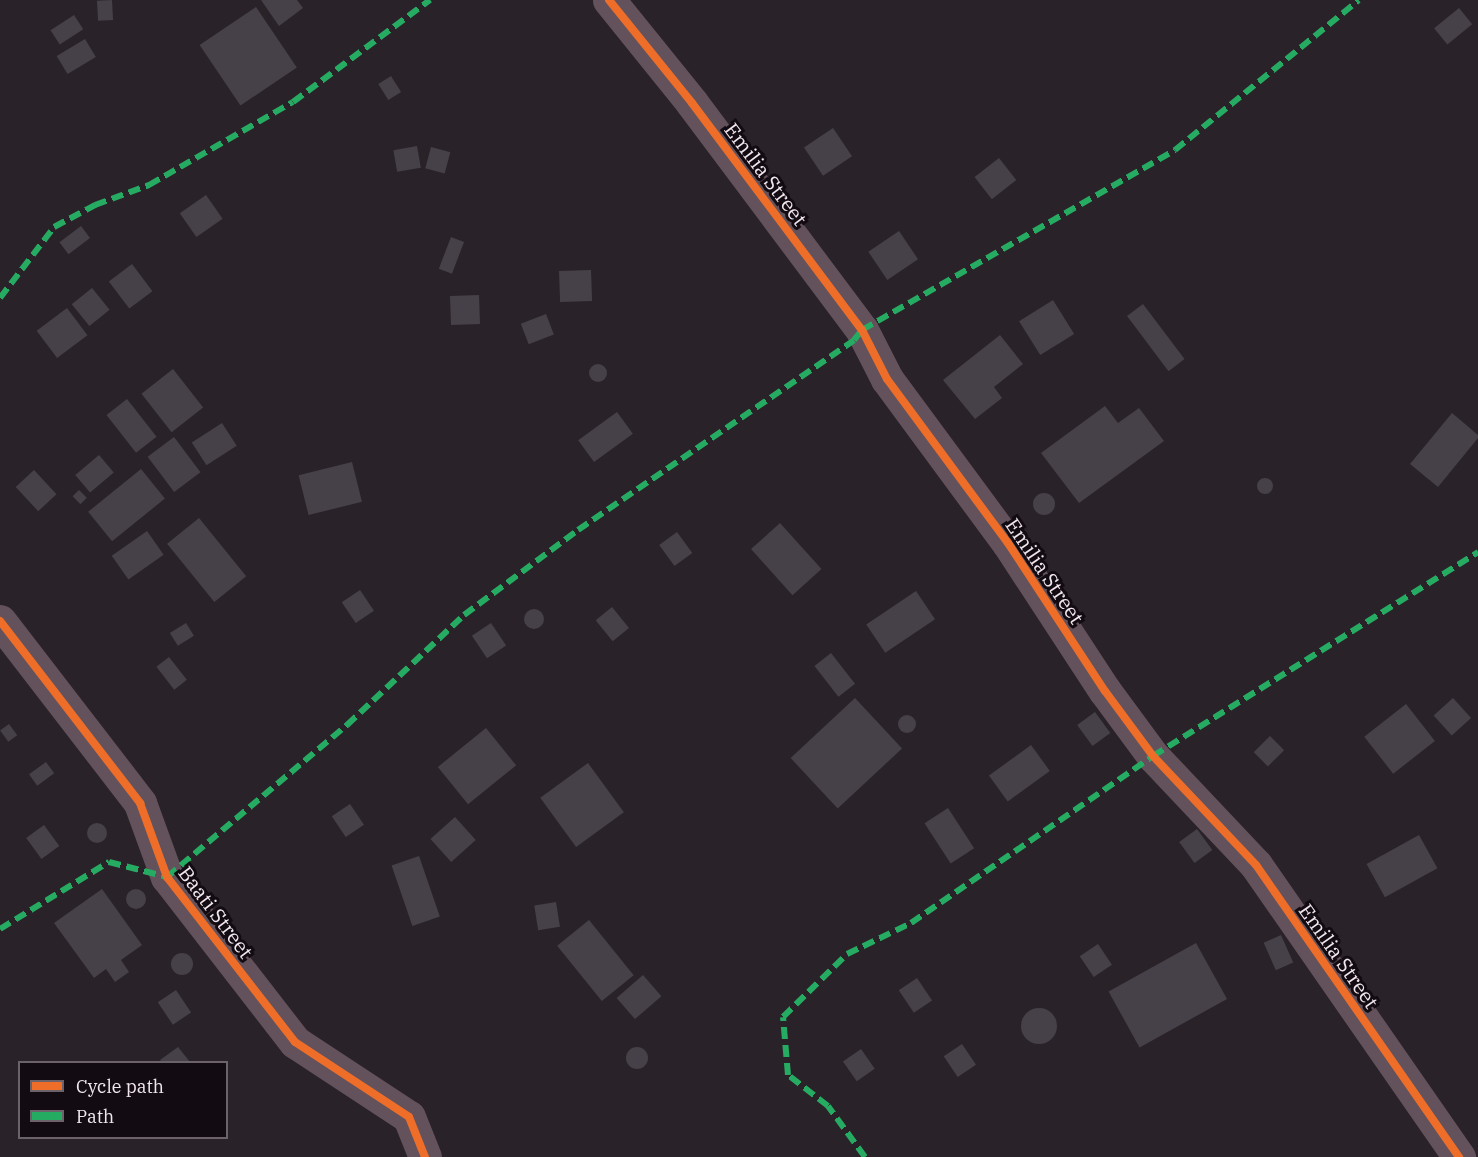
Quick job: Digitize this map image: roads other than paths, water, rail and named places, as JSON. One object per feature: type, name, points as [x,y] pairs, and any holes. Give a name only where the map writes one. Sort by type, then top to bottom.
[{"type":"street","name":"Emilia Street","points":[[609,0],[692,103],[862,330],[887,379],[1008,543],[1105,691],[1153,756],[1256,865],[1459,1157]]},
{"type":"street","name":"Baati Street","points":[[0,621],[140,803],[167,877],[294,1042],[409,1118],[425,1157]]},
{"type":"street","points":[[1465,1157],[1478,1148]]}]
